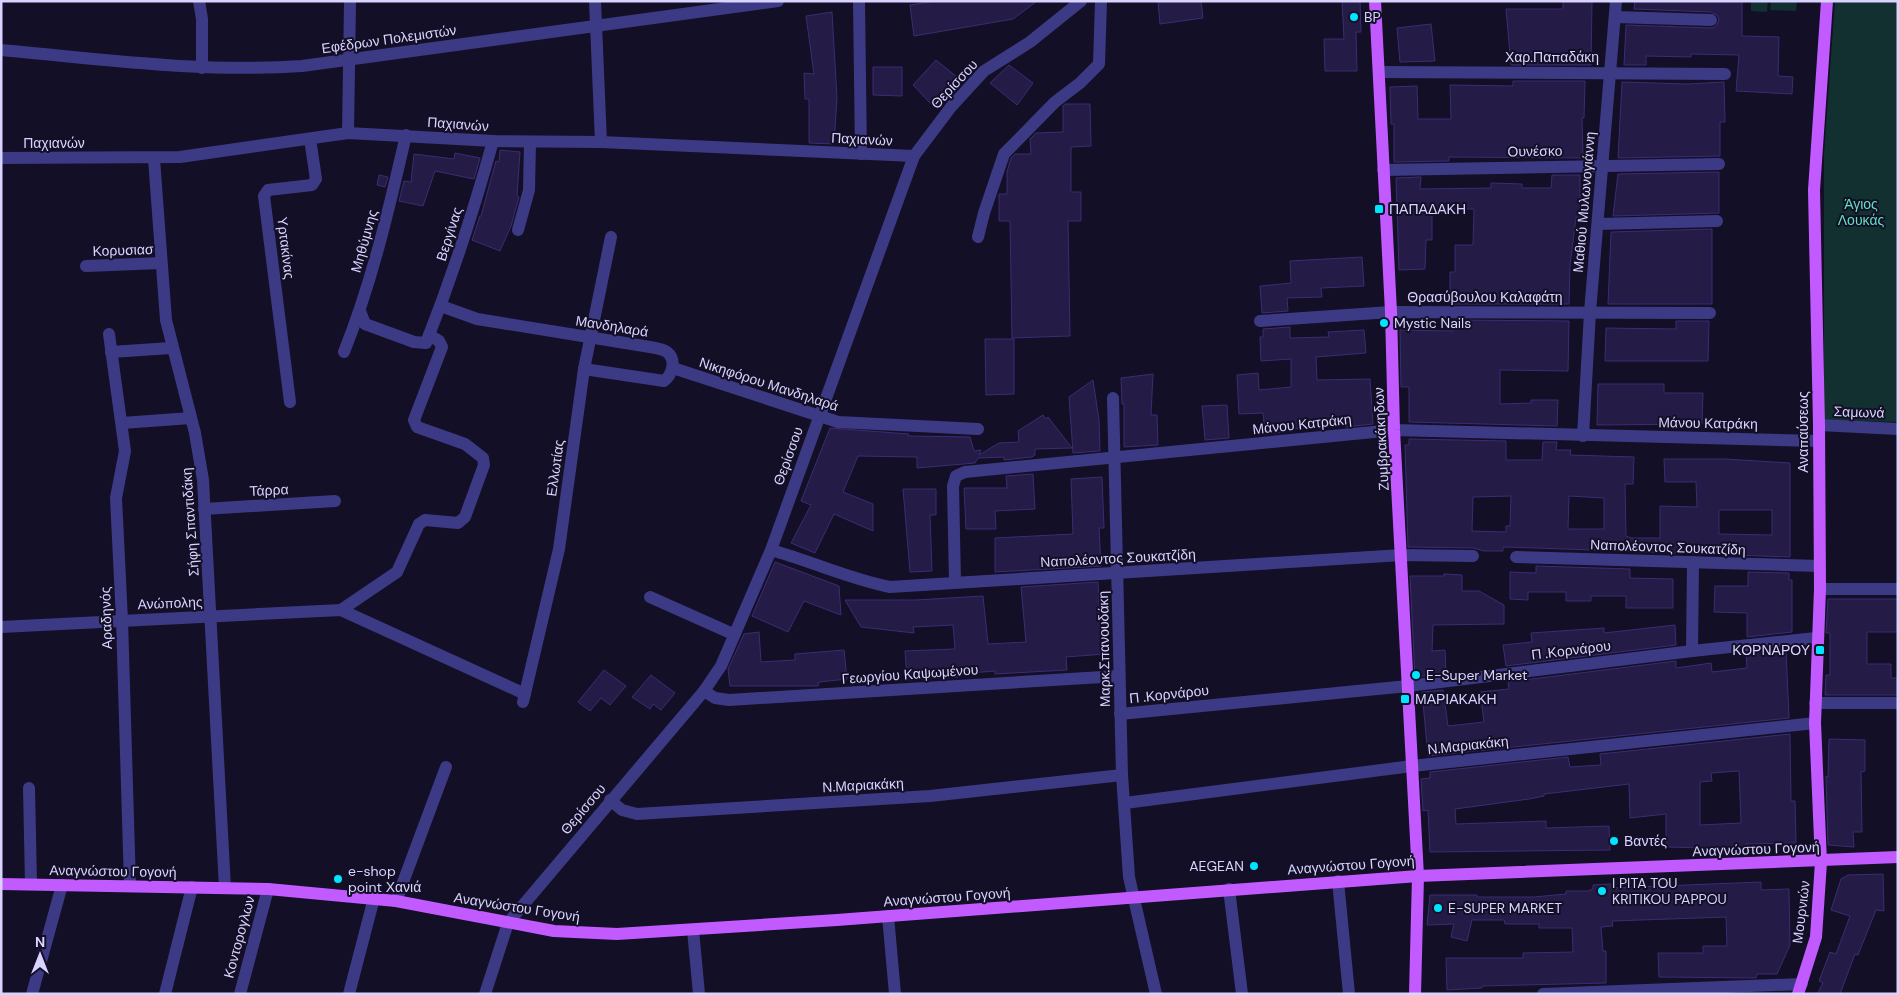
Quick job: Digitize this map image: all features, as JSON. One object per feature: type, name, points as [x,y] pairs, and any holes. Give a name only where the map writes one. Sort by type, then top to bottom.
[{"type":"main road","name":"Ζυμβρακάκηδων","points":[[1375,1],[1391,312],[1394,430],[1418,876],[1415,994]]},
{"type":"main road","name":"Αναπαύσεως","points":[[1821,862],[1815,723],[1816,638],[1820,589],[1814,190],[1827,1]]},
{"type":"main road","name":"Αναγνώστου Γογονή","points":[[1,884],[268,889],[374,898],[554,930],[617,934],[888,916],[1418,876],[1898,858]]},
{"type":"main road","name":"Μουρνιών","points":[[1800,989],[1816,937],[1821,862]]},
{"type":"street","points":[[199,1],[202,18],[202,68]]},
{"type":"street","points":[[348,133],[351,60],[350,1]]},
{"type":"street","points":[[595,1],[601,142]]},
{"type":"street","name":"Εφέδρων Πολεμιστών","points":[[1,50],[202,68],[255,69],[351,60],[778,1]]},
{"type":"street","points":[[859,1],[861,154]]},
{"type":"street","name":"Θερίσσου","points":[[508,923],[704,691],[721,666],[733,634],[771,550],[818,416],[914,156],[951,107],[984,71],[1030,42],[1081,1]]},
{"type":"street","points":[[978,237],[1004,154],[1055,102],[1080,83],[1099,64],[1101,1]]},
{"type":"street","name":"Μαθιού Μυλωνογιάννη","points":[[1582,436],[1590,312],[1616,1]]},
{"type":"street","points":[[1615,17],[1711,20]]},
{"type":"street","name":"Χαρ.Παπαδάκη","points":[[1379,72],[1725,74]]},
{"type":"street","name":"Παχιανών","points":[[1,158],[154,159],[348,133],[493,141],[601,142],[914,156]]},
{"type":"street","name":"Μηθύμνης","points":[[344,352],[360,311],[406,135]]},
{"type":"street","name":"Υρτακίνας","points":[[290,402],[264,196],[268,190],[312,185],[316,179],[310,139]]},
{"type":"street","name":"Βεργίνας","points":[[429,335],[441,306],[493,141]]},
{"type":"street","points":[[518,230],[528,190],[530,142]]},
{"type":"street","name":"Σήφη Σπαντιδάκη","points":[[154,159],[166,320],[171,348],[191,418],[203,480],[225,888]]},
{"type":"street","name":"Ουνέσκο","points":[[1383,170],[1719,164]]},
{"type":"street","points":[[1598,224],[1717,221]]},
{"type":"street","name":"Ελλωτίας","points":[[341,610],[524,698],[559,548],[584,369],[611,237]]},
{"type":"street","name":"Κορυσιασ","points":[[86,266],[161,263]]},
{"type":"street","name":"Μανδηλαρά","points":[[441,306],[477,319],[650,347],[666,352],[672,359],[672,368]]},
{"type":"street","points":[[341,610],[396,572],[419,524],[425,520],[458,522],[465,517],[484,465],[483,458],[474,449],[417,427],[414,420],[442,347],[439,341],[429,335],[426,344],[414,342],[365,324],[360,311]]},
{"type":"street","name":"Θρασύβουλου Καλαφάτη","points":[[1260,321],[1391,312],[1710,314]]},
{"type":"street","name":"Αραδηνός","points":[[109,334],[122,423],[124,451],[116,498],[122,620],[130,885]]},
{"type":"street","points":[[112,352],[171,348]]},
{"type":"street","points":[[584,369],[664,381],[670,377],[672,368]]},
{"type":"street","name":"Νικηφόρου Μανδηλαρά","points":[[672,368],[838,422],[978,429]]},
{"type":"street","name":"Μαρκ.Σπανουδάκη","points":[[1113,398],[1116,457],[1122,775],[1129,877],[1156,994]]},
{"type":"street","points":[[122,423],[191,418]]},
{"type":"street","name":"Σαμωνά","points":[[1819,426],[1898,429]]},
{"type":"street","name":"Μάνου Κατράκη","points":[[955,582],[953,486],[956,476],[965,472],[1394,430],[1818,441]]},
{"type":"street","name":"Τάρρα","points":[[204,509],[335,501]]},
{"type":"street","name":"Ναπολέοντος Σουκατζίδη","points":[[771,550],[803,558],[865,582],[890,587],[1402,555],[1473,556]]},
{"type":"street","name":"Ναπολέοντος Σουκατζίδη","points":[[1516,558],[1819,566]]},
{"type":"street","points":[[1692,651],[1693,562]]},
{"type":"street","points":[[1820,589],[1898,589]]},
{"type":"street","points":[[650,597],[733,634]]},
{"type":"street","name":"Ανώπολης","points":[[1,627],[341,610]]},
{"type":"street","name":"Π .Κορνάρου","points":[[1120,714],[1408,686],[1692,651],[1816,638]]},
{"type":"street","name":"Γεωργίου Καψωμένου","points":[[704,691],[715,698],[729,700],[1120,676]]},
{"type":"street","points":[[1815,703],[1898,703]]},
{"type":"street","name":"Ν.Μαριακάκη","points":[[1125,802],[1412,766],[1815,723]]},
{"type":"street","points":[[396,901],[446,767]]},
{"type":"street","name":"Ν.Μαριακάκη","points":[[610,800],[622,810],[637,814],[930,796],[1122,775]]},
{"type":"street","points":[[29,788],[31,884]]},
{"type":"street","points":[[1338,881],[1349,994]]},
{"type":"street","points":[[32,994],[62,885]]},
{"type":"street","points":[[165,994],[192,887]]},
{"type":"street","name":"Κοντορογλων","points":[[240,994],[268,889]]},
{"type":"street","points":[[1229,889],[1242,994]]},
{"type":"street","points":[[348,994],[374,898]]},
{"type":"street","points":[[888,916],[896,994]]},
{"type":"street","points":[[485,994],[508,923]]},
{"type":"street","points":[[692,930],[699,994]]},
{"type":"street","points":[[1543,994],[1800,989]]},
{"type":"green space","points":[[1751,1],[1768,1],[1767,12],[1751,11]]},
{"type":"green space","points":[[1771,1],[1797,1],[1796,11],[1770,10]]},
{"type":"green space","name":"Άγιος Λουκάς","points":[[1835,1],[1898,1],[1898,422],[1824,420],[1824,154]]},
{"type":"building","points":[[936,1],[1037,1],[1013,19],[914,36],[910,5]]},
{"type":"building","points":[[1158,1],[1201,1],[1203,18],[1160,24]]},
{"type":"building","points":[[1342,1],[1360,1],[1361,32],[1356,32],[1357,71],[1325,71],[1324,39],[1344,39]]},
{"type":"building","points":[[1563,1],[1592,1],[1591,65],[1511,65],[1506,9],[1563,9]]},
{"type":"building","points":[[1635,1],[1742,1],[1742,36],[1779,37],[1778,76],[1793,77],[1792,94],[1736,91],[1739,55],[1691,54],[1691,57],[1646,56],[1646,65],[1624,65],[1626,25],[1711,28],[1715,27],[1719,21],[1718,16],[1711,12],[1634,9]]},
{"type":"building","points":[[832,12],[837,98],[834,144],[809,143],[809,99],[805,99],[804,73],[814,74],[806,16]]},
{"type":"building","points":[[1431,24],[1435,61],[1400,62],[1397,28]]},
{"type":"building","points":[[936,60],[957,77],[931,104],[913,85]]},
{"type":"building","points":[[1009,65],[1033,83],[1017,105],[990,83]]},
{"type":"building","points":[[873,67],[902,67],[902,96],[873,95]]},
{"type":"building","points":[[1513,81],[1585,81],[1584,118],[1582,118],[1583,158],[1449,157],[1449,161],[1394,162],[1394,124],[1391,124],[1390,87],[1417,86],[1418,119],[1451,119],[1450,85],[1513,86]]},
{"type":"building","points":[[1622,82],[1687,84],[1724,82],[1725,122],[1720,122],[1720,156],[1618,158]]},
{"type":"building","points":[[1065,104],[1090,104],[1091,146],[1071,147],[1071,192],[1081,192],[1081,221],[1068,221],[1070,336],[1012,338],[1010,221],[999,221],[999,194],[1007,194],[1007,172],[1011,158],[1015,154],[1031,154],[1030,139],[1036,133],[1063,132],[1063,106]]},
{"type":"building","points":[[500,150],[520,152],[517,196],[519,197],[511,226],[500,251],[472,240],[481,216],[496,161],[499,162]]},
{"type":"building","points":[[455,153],[480,158],[474,179],[435,171],[423,206],[399,201],[404,181],[411,182],[414,154],[454,159]]},
{"type":"building","points":[[1719,172],[1719,213],[1613,216],[1618,174]]},
{"type":"building","points":[[379,175],[388,177],[385,187],[377,185]]},
{"type":"building","points":[[1552,175],[1580,175],[1580,218],[1576,218],[1570,265],[1569,304],[1450,304],[1450,272],[1455,272],[1455,245],[1473,245],[1474,209],[1446,209],[1446,213],[1432,213],[1432,240],[1426,240],[1425,269],[1399,270],[1396,178],[1421,177],[1420,189],[1491,188],[1491,183],[1522,184],[1522,188],[1551,188]]},
{"type":"building","points":[[1712,229],[1712,304],[1608,304],[1611,232]]},
{"type":"building","points":[[1362,257],[1364,286],[1321,288],[1322,297],[1287,298],[1288,311],[1262,313],[1260,286],[1291,283],[1290,261]]},
{"type":"building","points":[[1453,320],[1569,321],[1568,371],[1500,370],[1500,404],[1531,403],[1531,400],[1558,400],[1557,426],[1409,422],[1409,387],[1401,387],[1400,330],[1453,331]]},
{"type":"building","points":[[1676,321],[1709,321],[1708,361],[1605,361],[1606,328],[1676,329]]},
{"type":"building","points":[[1290,327],[1290,338],[1329,337],[1328,332],[1364,330],[1366,353],[1316,357],[1317,380],[1370,379],[1373,424],[1346,427],[1346,424],[1323,425],[1323,428],[1286,429],[1286,432],[1265,434],[1263,413],[1239,414],[1237,375],[1258,373],[1259,390],[1291,387],[1291,359],[1261,361],[1260,337],[1263,337],[1263,329]]},
{"type":"building","points":[[985,339],[1014,339],[1014,394],[986,395]]},
{"type":"building","points":[[1153,374],[1151,415],[1157,415],[1158,445],[1124,447],[1124,404],[1122,404],[1121,378]]},
{"type":"building","points":[[1093,380],[1099,420],[1100,451],[1073,453],[1069,397]]},
{"type":"building","points":[[1598,384],[1664,384],[1664,393],[1703,393],[1702,424],[1597,425]]},
{"type":"building","points":[[1227,405],[1229,438],[1205,440],[1202,406]]},
{"type":"building","points":[[1043,415],[1046,419],[1048,417],[1072,448],[1035,449],[1035,455],[1032,457],[1004,460],[1004,457],[978,458],[975,463],[917,468],[917,457],[858,456],[843,492],[873,504],[873,531],[834,514],[815,553],[791,543],[811,505],[801,501],[830,428],[909,434],[908,436],[970,437],[974,451],[981,450],[979,455],[999,443],[1019,442],[1018,431]]},
{"type":"building","points":[[1409,439],[1506,441],[1506,460],[1542,460],[1543,442],[1557,442],[1556,450],[1571,450],[1570,455],[1634,457],[1633,484],[1625,484],[1626,536],[1631,538],[1660,538],[1660,506],[1697,507],[1696,482],[1665,482],[1664,459],[1725,459],[1790,463],[1790,557],[1503,547],[1503,551],[1484,551],[1473,548],[1408,547],[1405,445],[1409,445]],"holes":[[[1511,496],[1510,526],[1506,526],[1506,532],[1472,531],[1473,497]],[[1569,496],[1604,498],[1604,529],[1568,529]],[[1719,510],[1772,510],[1772,535],[1719,534]]]},
{"type":"building","points":[[1033,474],[1035,509],[995,511],[996,529],[966,529],[964,488],[1007,488],[1006,476]]},
{"type":"building","points":[[1102,477],[1104,528],[1099,528],[1101,566],[995,572],[995,538],[1073,534],[1071,479]]},
{"type":"building","points":[[903,489],[936,489],[936,515],[930,515],[932,571],[910,572]]},
{"type":"building","points":[[775,562],[839,586],[841,615],[804,601],[788,632],[752,616]]},
{"type":"building","points":[[1536,566],[1630,569],[1630,578],[1673,579],[1673,608],[1626,608],[1626,596],[1591,596],[1591,601],[1566,601],[1566,592],[1528,592],[1528,600],[1510,599],[1510,572],[1536,573]]},
{"type":"building","points":[[1748,572],[1789,573],[1789,580],[1792,580],[1792,632],[1747,637],[1747,613],[1714,612],[1715,586],[1748,586]]},
{"type":"building","points":[[1444,574],[1462,575],[1462,591],[1479,591],[1504,605],[1504,624],[1433,625],[1432,651],[1445,650],[1446,673],[1415,677],[1410,576],[1444,576]]},
{"type":"building","points":[[1098,582],[1100,629],[1104,629],[1105,654],[1066,657],[1067,670],[995,674],[995,671],[958,674],[958,677],[907,680],[905,651],[955,649],[953,625],[913,627],[914,633],[861,627],[845,600],[916,600],[983,596],[988,644],[1026,642],[1021,587]]},
{"type":"building","points":[[1828,599],[1898,599],[1898,632],[1867,632],[1867,664],[1891,664],[1891,678],[1897,678],[1897,695],[1825,695],[1826,675],[1830,675],[1830,633],[1826,633]]},
{"type":"building","points":[[1675,625],[1676,645],[1506,666],[1503,645],[1532,642],[1531,633],[1604,628],[1604,633]]},
{"type":"building","points":[[759,632],[761,662],[795,660],[795,654],[844,650],[847,679],[819,682],[818,686],[730,686],[728,669],[744,634]]},
{"type":"building","points":[[1786,649],[1789,718],[1428,756],[1422,692],[1443,690],[1448,726],[1484,722],[1480,692],[1509,689],[1508,682],[1676,661],[1676,668],[1711,663],[1712,672],[1747,668],[1746,653]]},
{"type":"building","points":[[604,670],[626,686],[610,705],[601,698],[590,711],[578,702]]},
{"type":"building","points":[[651,675],[675,693],[661,710],[653,704],[650,709],[632,697]]},
{"type":"building","points":[[1790,734],[1791,801],[1795,801],[1796,843],[1746,844],[1746,849],[1666,847],[1666,814],[1630,818],[1629,784],[1544,794],[1544,796],[1529,799],[1455,809],[1456,824],[1546,821],[1546,828],[1609,826],[1610,850],[1430,852],[1428,810],[1423,811],[1421,779],[1430,778],[1430,772],[1568,757],[1570,767],[1601,765],[1600,754]],"holes":[[[1739,771],[1741,823],[1700,825],[1700,782],[1712,781],[1711,773]]]},
{"type":"building","points":[[1829,739],[1865,740],[1865,771],[1861,772],[1862,832],[1853,832],[1854,847],[1828,845],[1826,776],[1828,777]]},
{"type":"building","points":[[1883,874],[1884,911],[1876,910],[1858,955],[1855,954],[1840,994],[1817,994],[1823,983],[1819,981],[1830,952],[1836,954],[1850,916],[1831,910],[1841,879],[1848,875]]},
{"type":"building","points":[[1761,882],[1761,890],[1789,889],[1790,945],[1777,974],[1757,974],[1756,978],[1659,977],[1658,953],[1703,953],[1703,946],[1727,946],[1726,917],[1612,921],[1613,926],[1601,927],[1603,951],[1606,951],[1606,983],[1482,986],[1482,988],[1447,990],[1446,958],[1523,958],[1523,953],[1573,952],[1572,928],[1539,928],[1539,924],[1505,924],[1504,920],[1472,920],[1467,941],[1451,937],[1454,924],[1427,925],[1430,895],[1534,897],[1566,894],[1566,891],[1588,891],[1593,889],[1593,885],[1611,884],[1611,888]]},
{"type":"place","name":"BP","points":[[1354,17]]},
{"type":"place","name":"ΠΑΠΑΔΑΚΗ","points":[[1379,209]]},
{"type":"place","name":"Mystic Nails","points":[[1384,323]]},
{"type":"place","name":"ΚΟΡΝΑΡΟΥ","points":[[1820,650]]},
{"type":"place","name":"E-Super Market","points":[[1416,675]]},
{"type":"place","name":"ΜΑΡΙΑΚΑΚΗ","points":[[1405,699]]},
{"type":"place","name":"Βαντές","points":[[1614,841]]},
{"type":"place","name":"AEGEAN","points":[[1254,866]]},
{"type":"place","name":"e-shop point Χανιά","points":[[338,879]]},
{"type":"place","name":"I PITA TOU KRITIKOU PAPPOU","points":[[1602,891]]},
{"type":"place","name":"E-SUPER MARKET","points":[[1438,908]]}]
